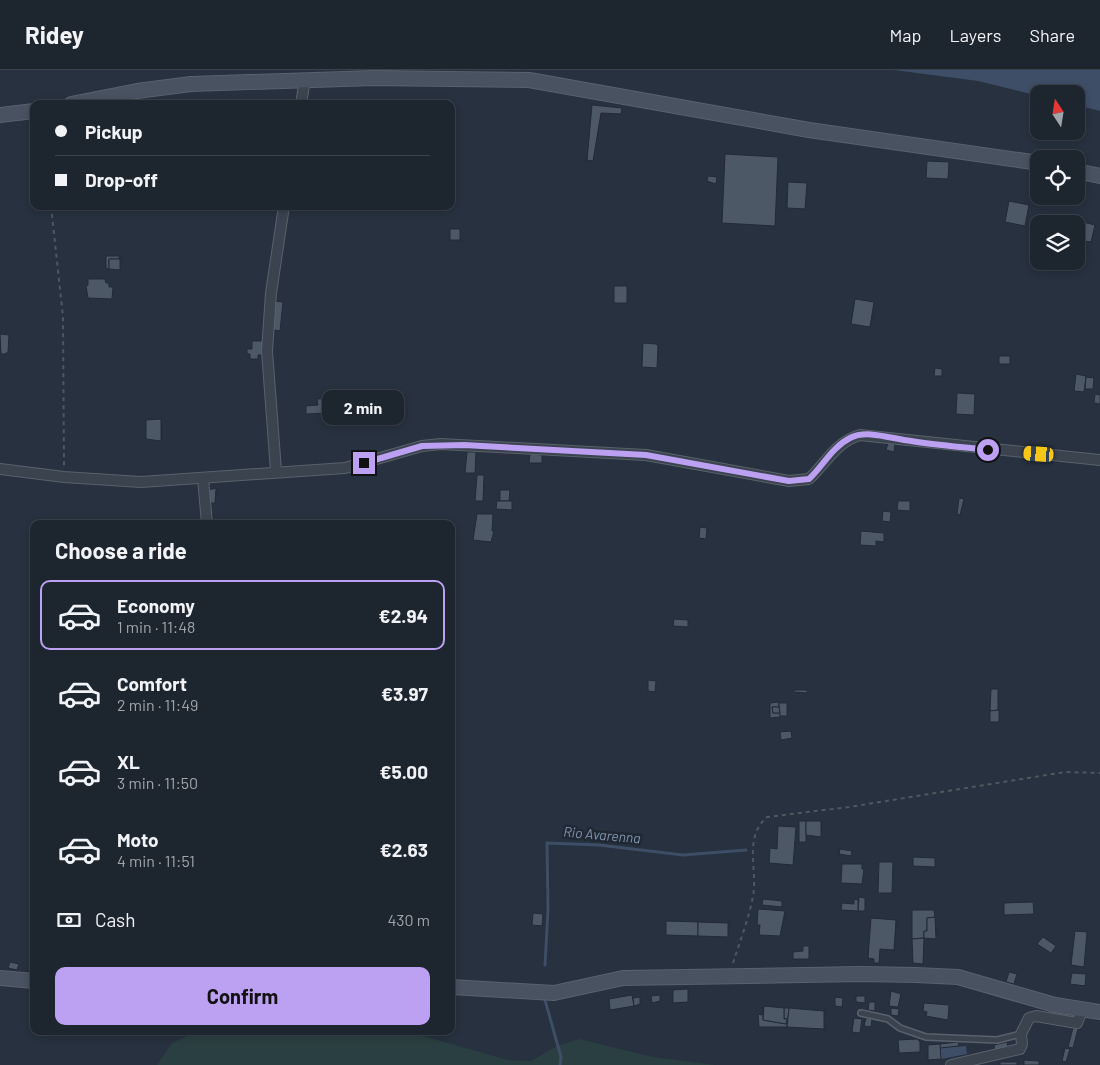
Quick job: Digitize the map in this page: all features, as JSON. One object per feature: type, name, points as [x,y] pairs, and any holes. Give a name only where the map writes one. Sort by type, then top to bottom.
[{"type":"street","points":[[91,100],[137,91],[191,84],[305,79],[529,80],[809,130],[1030,162]]},
{"type":"street","points":[[301,100],[305,79]]},
{"type":"street","points":[[0,115],[30,111]]},
{"type":"street","points":[[1085,173],[1100,176]]},
{"type":"street","points":[[276,471],[267,351],[272,293],[283,210]]},
{"type":"street","points":[[0,469],[64,477],[141,482],[276,471],[345,468],[422,446],[441,444],[646,455],[789,481],[803,481],[809,479],[840,445],[850,438],[860,435],[1100,460]]},
{"type":"street","points":[[203,478],[207,520]]},
{"type":"street","points":[[455,987],[554,993],[624,978],[861,974],[958,977],[1055,1005],[1082,1011],[1100,1012]]},
{"type":"street","points":[[0,978],[30,981]]},
{"type":"street","points":[[951,1065],[1020,1049],[1022,1044],[1021,1034],[1029,1018],[1036,1016],[1077,1023],[1082,1011]]},
{"type":"lane","points":[[861,1013],[888,1019],[900,1028],[926,1037],[997,1040],[1021,1034]]},
{"type":"path","points":[[51,210],[63,317],[64,477]]},
{"type":"path","points":[[729,976],[754,894],[753,843],[762,821],[767,817],[849,807],[1065,772],[1100,773]]},
{"type":"green space","points":[[189,1035],[419,1035],[508,1060],[531,1061],[555,1047],[579,1039],[653,1057],[715,1065],[157,1065],[172,1043]]},
{"type":"water","points":[[894,70],[1100,70],[1100,111],[1085,107],[1085,85],[1030,85],[1030,94],[978,81]]},
{"type":"water","points":[[966,1046],[967,1054],[941,1059],[940,1048]]},
{"type":"building","points":[[592,105],[622,108],[621,114],[601,113],[593,161],[587,160]]},
{"type":"building","points":[[725,154],[778,157],[775,226],[722,223]]},
{"type":"building","points":[[927,161],[949,162],[948,179],[926,178]]},
{"type":"building","points":[[708,176],[717,177],[716,184],[707,181]]},
{"type":"building","points":[[788,182],[807,183],[805,209],[787,208]]},
{"type":"building","points":[[1009,201],[1029,205],[1025,226],[1005,222]]},
{"type":"building","points":[[1085,222],[1095,225],[1091,242],[1085,241]]},
{"type":"building","points":[[450,229],[460,229],[460,240],[450,240]]},
{"type":"building","points":[[106,256],[119,256],[119,259],[109,259],[109,269],[106,268]]},
{"type":"building","points":[[109,259],[120,259],[120,270],[109,269]]},
{"type":"building","points":[[88,279],[105,279],[106,283],[109,283],[109,287],[113,287],[112,299],[88,298],[86,286],[88,285]]},
{"type":"building","points":[[614,286],[627,286],[627,303],[614,303]]},
{"type":"building","points":[[855,299],[874,302],[870,327],[851,324]]},
{"type":"building","points":[[273,301],[283,302],[280,331],[270,329]]},
{"type":"building","points":[[0,334],[9,335],[8,352],[5,354],[1,354]]},
{"type":"building","points":[[252,341],[263,341],[263,355],[258,355],[258,359],[250,359],[250,354],[247,354],[247,349],[252,349]]},
{"type":"building","points":[[643,343],[656,344],[658,346],[657,368],[642,367]]},
{"type":"building","points":[[999,356],[1010,356],[1010,364],[999,364]]},
{"type":"building","points":[[935,368],[942,369],[942,376],[934,376]]},
{"type":"building","points":[[1076,374],[1086,376],[1084,392],[1074,391]]},
{"type":"building","points":[[1086,377],[1094,378],[1093,389],[1085,389]]},
{"type":"building","points":[[957,393],[975,394],[974,415],[956,414]]},
{"type":"building","points":[[1095,394],[1100,395],[1100,404],[1094,403]]},
{"type":"building","points":[[346,397],[347,412],[306,414],[306,406],[318,405],[317,399]]},
{"type":"building","points":[[161,419],[161,441],[146,439],[146,420]]},
{"type":"building","points":[[888,443],[895,444],[894,452],[886,450]]},
{"type":"building","points":[[467,452],[476,452],[475,473],[465,473]]},
{"type":"building","points":[[530,454],[542,455],[542,463],[529,463]]},
{"type":"building","points":[[477,475],[484,475],[483,501],[475,501]]},
{"type":"building","points":[[216,488],[215,503],[208,503],[209,490]]},
{"type":"building","points":[[500,490],[510,490],[509,501],[500,501]]},
{"type":"building","points":[[959,498],[964,499],[960,515],[957,514]]},
{"type":"building","points":[[497,501],[512,501],[512,510],[496,509]]},
{"type":"building","points":[[898,501],[910,501],[910,511],[897,510]]},
{"type":"building","points":[[883,511],[891,512],[890,522],[882,521]]},
{"type":"building","points":[[477,514],[493,514],[492,531],[494,531],[491,542],[473,540]]},
{"type":"building","points":[[700,527],[707,528],[706,539],[699,538]]},
{"type":"building","points":[[861,531],[884,533],[884,542],[876,541],[876,546],[860,545]]},
{"type":"building","points":[[674,619],[688,620],[688,627],[673,626]]},
{"type":"building","points":[[648,680],[656,681],[655,692],[648,691]]},
{"type":"building","points":[[991,689],[998,689],[998,710],[990,711]]},
{"type":"building","points":[[794,690],[807,690],[807,693],[794,692]]},
{"type":"building","points":[[779,702],[779,707],[772,707],[773,713],[780,713],[780,717],[770,718],[770,703]]},
{"type":"building","points":[[779,703],[787,703],[787,716],[780,716]]},
{"type":"building","points":[[772,707],[779,707],[780,713],[773,713]]},
{"type":"building","points":[[999,710],[999,722],[990,722],[990,711]]},
{"type":"building","points":[[791,731],[792,738],[781,740],[780,732]]},
{"type":"building","points":[[799,821],[806,821],[806,842],[799,842]]},
{"type":"building","points":[[806,821],[821,821],[821,837],[806,835]]},
{"type":"building","points":[[778,826],[796,827],[793,865],[769,863],[770,848],[777,849]]},
{"type":"building","points":[[840,849],[852,851],[851,856],[839,854]]},
{"type":"building","points":[[913,857],[935,858],[935,867],[913,866]]},
{"type":"building","points":[[879,862],[893,862],[892,893],[878,893]]},
{"type":"building","points":[[842,864],[862,864],[862,869],[864,869],[862,884],[841,883]]},
{"type":"building","points":[[859,897],[865,898],[865,911],[858,911]]},
{"type":"building","points":[[763,899],[782,901],[782,907],[762,905]]},
{"type":"building","points":[[854,899],[858,900],[858,911],[841,910],[842,903],[854,904]]},
{"type":"building","points":[[1033,902],[1034,914],[1004,915],[1004,903]]},
{"type":"building","points":[[758,909],[785,911],[780,936],[759,935],[760,925],[757,925]]},
{"type":"building","points":[[912,910],[934,910],[935,917],[927,918],[927,931],[924,931],[924,938],[912,939]]},
{"type":"building","points":[[533,913],[543,914],[542,926],[532,925]]},
{"type":"building","points":[[935,917],[936,939],[924,938],[924,931],[927,931],[927,918]]},
{"type":"building","points":[[871,918],[896,920],[894,950],[880,949],[879,963],[874,963],[874,959],[868,958]]},
{"type":"building","points":[[666,921],[698,922],[698,936],[666,935]]},
{"type":"building","points":[[698,922],[728,923],[728,937],[698,936]]},
{"type":"building","points":[[1075,931],[1087,932],[1084,967],[1071,965]]},
{"type":"building","points":[[1043,937],[1056,946],[1051,953],[1037,944]]},
{"type":"building","points":[[924,938],[923,964],[913,963],[912,939]]},
{"type":"building","points":[[803,946],[809,946],[809,959],[793,959],[793,952],[803,951]]},
{"type":"building","points":[[10,962],[19,964],[17,970],[8,968]]},
{"type":"building","points":[[1009,972],[1017,974],[1014,984],[1006,982]]},
{"type":"building","points":[[1072,973],[1086,974],[1085,986],[1070,984]]},
{"type":"building","points":[[688,989],[688,1002],[673,1003],[673,990]]},
{"type":"building","points":[[891,991],[901,994],[898,1007],[889,1006]]},
{"type":"building","points":[[632,995],[634,1006],[610,1010],[609,999]]},
{"type":"building","points":[[660,995],[660,1001],[652,1003],[651,996]]},
{"type":"building","points":[[856,996],[865,996],[865,1003],[856,1002]]},
{"type":"building","points":[[640,997],[640,1004],[634,1006],[633,998]]},
{"type":"building","points":[[835,997],[843,998],[842,1007],[835,1006]]},
{"type":"building","points":[[869,1002],[875,1002],[875,1011],[868,1010]]},
{"type":"building","points":[[924,1003],[949,1005],[948,1020],[926,1016],[927,1012],[923,1011]]},
{"type":"building","points":[[763,1006],[763,1020],[786,1024],[787,1019],[784,1019],[784,1008],[789,1008],[787,1027],[759,1027],[758,1014],[762,1015]]},
{"type":"building","points":[[764,1006],[784,1008],[784,1019],[787,1019],[786,1024],[763,1020]]},
{"type":"building","points":[[789,1008],[824,1011],[824,1029],[787,1027]]},
{"type":"building","points":[[891,1008],[899,1009],[898,1016],[891,1015]]},
{"type":"building","points":[[854,1018],[862,1019],[860,1033],[852,1032]]},
{"type":"building","points":[[866,1018],[872,1019],[871,1027],[864,1026]]},
{"type":"building","points":[[1073,1028],[1078,1029],[1073,1048],[1068,1047]]},
{"type":"building","points":[[917,1039],[920,1042],[920,1052],[899,1053],[898,1040]]},
{"type":"building","points":[[958,1042],[959,1046],[940,1048],[940,1044]]},
{"type":"building","points":[[1007,1042],[1008,1048],[995,1051],[994,1045]]},
{"type":"building","points":[[940,1044],[941,1059],[928,1060],[928,1045]]},
{"type":"building","points":[[1065,1048],[1070,1049],[1066,1062],[1062,1061]]},
{"type":"building","points":[[1024,1060],[1039,1061],[1039,1065],[1024,1065]]},
{"type":"building","points":[[1000,1062],[1017,1062],[1017,1065],[1000,1065]]},
{"type":"waterway","name":"Rio Avarenna","points":[[545,965],[548,910],[547,843],[599,845],[683,855],[746,850]]},
{"type":"waterway","points":[[545,1000],[561,1057],[560,1065]]},
{"type":"route","points":[[364,463],[422,446],[441,444],[604,451],[646,455],[789,481],[803,481],[809,479],[818,471],[831,453],[840,445],[850,438],[860,435],[886,436],[909,441],[988,450]]}]
